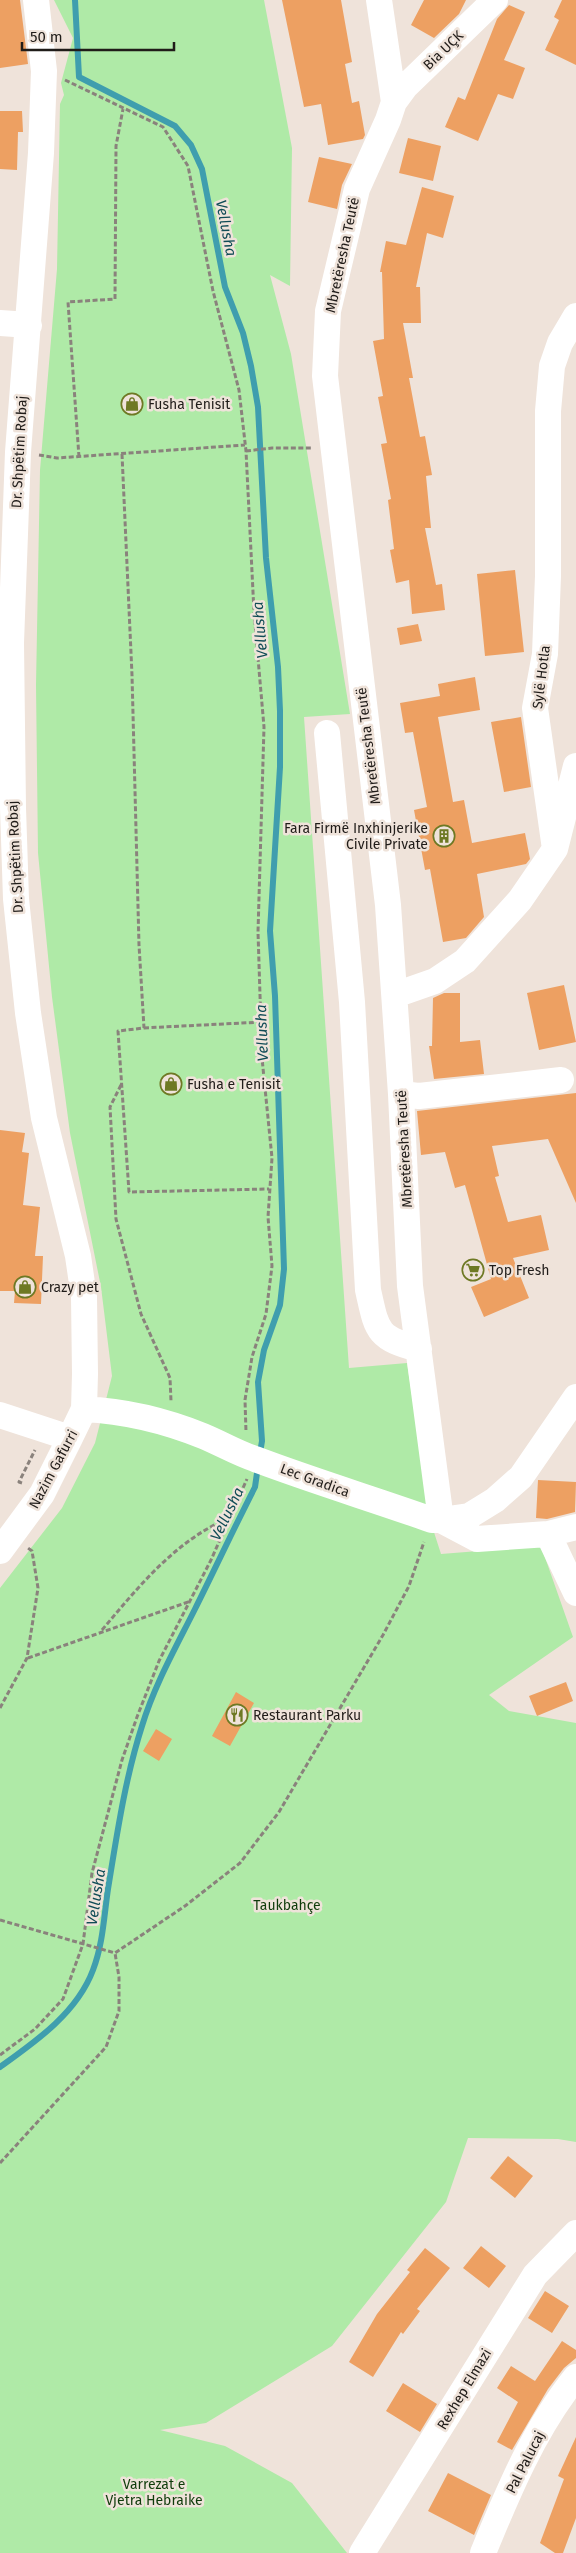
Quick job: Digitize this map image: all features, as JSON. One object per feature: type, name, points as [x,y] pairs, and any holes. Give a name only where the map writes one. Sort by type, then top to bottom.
[{"type":"street","name":"Dr. Shpëtim Robaj","points":[[36,0],[44,71],[41,153],[18,452],[11,643],[12,808],[16,899],[34,1058],[44,1118],[78,1256],[84,1297],[84,1409]]},
{"type":"street","points":[[379,0],[394,102]]},
{"type":"street","name":"Bia UÇK","points":[[394,102],[405,87],[495,0]]},
{"type":"street","name":"Mbretëresha Teutë","points":[[394,102],[388,120],[357,189],[328,310],[325,376],[388,906],[401,1094],[410,1286],[419,1349],[437,1520]]},
{"type":"street","name":"Sylë Hotla","points":[[555,849],[535,708],[544,654],[548,576],[548,420],[552,366],[560,344],[576,316]]},
{"type":"street","points":[[0,323],[29,326]]},
{"type":"street","points":[[327,733],[352,1002],[368,1290],[376,1324],[384,1336],[397,1343],[419,1349]]},
{"type":"street","points":[[395,996],[435,980],[465,961],[520,900],[555,849],[576,766]]},
{"type":"street","points":[[401,1094],[419,1096],[561,1080]]},
{"type":"street","points":[[437,1520],[470,1516],[495,1500],[521,1477],[576,1397]]},
{"type":"street","name":"Lec Gradica","points":[[84,1409],[171,1424],[317,1482],[437,1520],[478,1539],[548,1534],[576,1527]]},
{"type":"street","name":"Nazim Gafurri","points":[[6,1543],[42,1494],[84,1409]]},
{"type":"street","points":[[0,1415],[70,1438]]},
{"type":"street","points":[[548,1534],[576,1594]]},
{"type":"street","name":"Rexhep Elmazi","points":[[362,2553],[535,2275],[576,2233]]},
{"type":"street","name":"Pal Palucaj","points":[[483,2553],[529,2451],[556,2402],[576,2377]]},
{"type":"path","points":[[0,2055],[35,2029],[63,1999],[83,1944],[92,1873],[122,1760],[159,1660],[191,1601],[258,1460],[257,1446],[247,1438],[245,1400],[252,1357],[266,1314],[272,1266],[268,1217],[272,1158],[262,1058],[258,932],[264,727],[254,612],[246,451],[239,390],[213,291],[188,166],[163,128],[60,78]]},
{"type":"path","points":[[79,457],[68,302],[115,298],[116,146],[123,109]]},
{"type":"path","points":[[18,452],[57,458],[245,444]]},
{"type":"path","points":[[246,451],[272,448],[334,448]]},
{"type":"path","points":[[122,454],[132,675],[144,1028]]},
{"type":"path","points":[[262,1022],[118,1031],[129,1192],[270,1189]]},
{"type":"path","points":[[122,1084],[110,1107],[116,1220],[141,1314],[170,1378],[171,1424]]},
{"type":"path","points":[[27,1486],[19,1482],[35,1449]]},
{"type":"path","points":[[102,1630],[149,1576],[177,1548],[212,1524],[231,1516]]},
{"type":"path","points":[[0,1920],[115,1953],[185,1906],[240,1863],[279,1812],[383,1635],[409,1586],[437,1520]]},
{"type":"path","points":[[0,1708],[27,1658],[38,1588],[32,1551],[6,1543]]},
{"type":"path","points":[[27,1658],[102,1630],[191,1601]]},
{"type":"path","points":[[0,2164],[106,2047],[119,2011],[115,1953]]},
{"type":"green space","name":"Taukbahçe","points":[[54,0],[264,0],[292,148],[290,286],[270,275],[291,354],[350,714],[304,717],[349,1368],[407,1363],[432,1526],[441,1554],[541,1546],[573,1637],[489,1695],[509,1711],[576,1723],[576,2142],[558,2139],[468,2138],[446,2202],[332,2346],[206,2423],[160,2430],[225,2446],[292,2483],[347,2553],[0,2553],[0,1588],[62,1508],[95,1443],[112,1376],[101,1287],[70,1133],[52,997],[38,853],[36,685],[40,470],[57,269],[60,104],[64,95],[61,83],[73,38]]},
{"type":"building","points":[[0,0],[20,0],[28,64],[0,68]]},
{"type":"building","points":[[282,0],[341,0],[352,62],[345,64],[352,103],[359,101],[365,135],[363,139],[328,145],[321,104],[304,107]]},
{"type":"building","points":[[424,0],[466,0],[459,14],[434,38],[411,25]]},
{"type":"building","points":[[562,0],[576,0],[576,65],[545,50],[559,20],[554,17]]},
{"type":"building","points":[[509,5],[525,12],[504,60],[525,68],[513,99],[498,94],[478,141],[445,127],[458,97],[465,100],[497,19]]},
{"type":"building","points":[[0,111],[22,111],[23,132],[18,132],[17,170],[0,169]]},
{"type":"building","points":[[408,138],[441,146],[433,181],[399,173]]},
{"type":"building","points":[[319,157],[352,164],[342,185],[337,209],[308,202]]},
{"type":"building","points":[[422,187],[454,196],[443,238],[427,233],[416,287],[420,287],[421,323],[403,323],[413,378],[409,378],[420,437],[425,436],[432,475],[426,476],[431,528],[425,528],[436,585],[442,584],[445,610],[412,614],[409,580],[396,583],[390,550],[394,549],[388,500],[391,499],[381,444],[387,443],[378,397],[383,396],[373,341],[384,339],[382,272],[380,272],[386,241],[406,245]]},
{"type":"building","points":[[515,570],[524,652],[485,656],[477,574]]},
{"type":"building","points":[[418,624],[422,641],[400,645],[397,628]]},
{"type":"building","points":[[475,677],[480,710],[438,717],[453,802],[464,800],[472,843],[525,833],[530,859],[526,864],[477,874],[484,917],[466,938],[443,942],[430,869],[425,870],[414,810],[427,807],[413,732],[405,733],[400,703],[440,696],[438,684]]},
{"type":"building","points":[[521,717],[531,787],[504,792],[491,722]]},
{"type":"building","points":[[564,985],[576,1042],[539,1050],[527,993]]},
{"type":"building","points":[[444,993],[460,993],[460,1042],[480,1040],[484,1074],[434,1079],[429,1046],[432,1046],[433,998]]},
{"type":"building","points":[[576,1093],[576,1203],[548,1139],[492,1146],[499,1176],[495,1177],[508,1222],[541,1215],[549,1250],[513,1258],[529,1298],[484,1317],[471,1287],[491,1279],[465,1185],[455,1188],[445,1152],[421,1155],[417,1111]]},
{"type":"building","points":[[0,1130],[25,1133],[22,1152],[29,1153],[23,1205],[40,1207],[35,1256],[43,1256],[41,1304],[14,1303],[15,1291],[0,1291]]},
{"type":"building","points":[[538,1480],[576,1482],[575,1512],[547,1519],[536,1518]]},
{"type":"building","points":[[566,1682],[573,1701],[537,1716],[529,1696]]},
{"type":"building","points":[[236,1692],[254,1703],[230,1746],[212,1736]]},
{"type":"building","points":[[156,1729],[172,1739],[159,1761],[143,1751]]},
{"type":"building","points":[[508,2156],[533,2176],[515,2198],[490,2178]]},
{"type":"building","points":[[481,2246],[506,2266],[489,2288],[463,2268]]},
{"type":"building","points":[[425,2248],[450,2268],[417,2309],[420,2311],[403,2334],[401,2332],[373,2377],[349,2362],[377,2314],[410,2272],[407,2270]]},
{"type":"building","points":[[545,2291],[569,2306],[552,2333],[528,2318]]},
{"type":"building","points":[[562,2341],[576,2350],[576,2358],[564,2368],[548,2389],[512,2450],[497,2442],[518,2402],[497,2388],[511,2366],[535,2381]]},
{"type":"building","points":[[403,2383],[437,2404],[420,2432],[386,2411]]},
{"type":"building","points":[[576,2437],[576,2518],[563,2553],[555,2553],[540,2543],[564,2479],[558,2476]]},
{"type":"building","points":[[448,2473],[491,2495],[474,2535],[428,2511]]},
{"type":"waterway","name":"Vellusha","points":[[75,0],[79,77],[175,126],[191,145],[202,169],[225,287],[243,333],[258,407],[266,558],[278,667],[280,711],[280,767],[270,931],[275,996],[284,1269],[280,1305],[264,1350],[258,1382],[262,1441],[260,1453]]},
{"type":"waterway","name":"Vellusha","points":[[0,2067],[41,2037],[66,2013],[77,2000],[93,1970],[101,1940],[122,1807],[142,1726],[166,1667],[255,1487],[258,1466]]},
{"type":"place","name":"Fusha Tenisit","points":[[132,404]]},
{"type":"place","name":"Fara Firmë Inxhinjerike Civile Private","points":[[444,836]]},
{"type":"place","name":"Fusha e Tenisit","points":[[171,1084]]},
{"type":"place","name":"Top Fresh","points":[[473,1270]]},
{"type":"place","name":"Crazy pet","points":[[25,1287]]},
{"type":"place","name":"Restaurant Parku","points":[[237,1715]]},
{"type":"park label","name":"Varrezat e Vjetra Hebraike","points":[[154,2492]]}]
